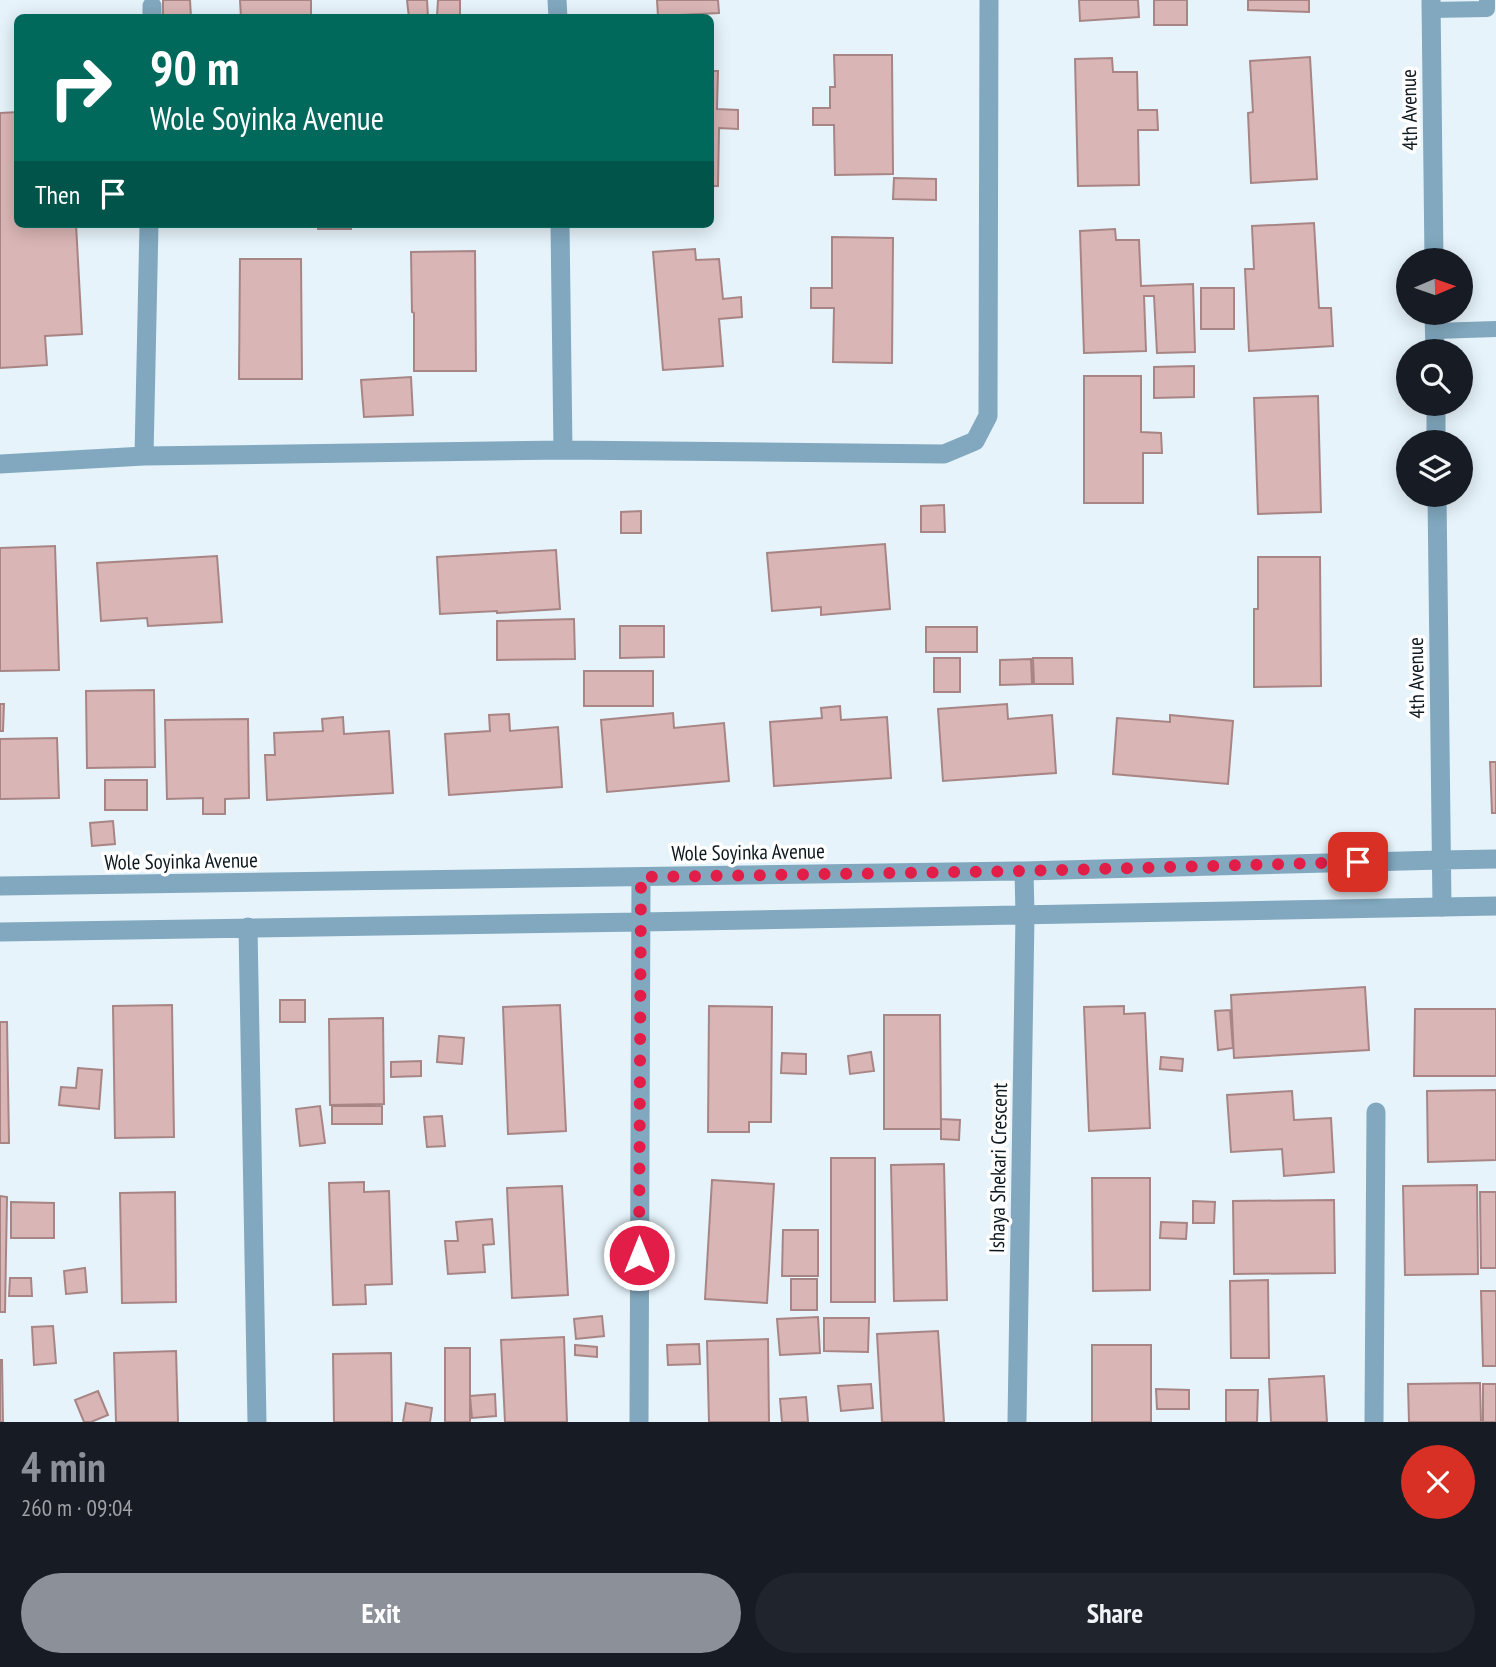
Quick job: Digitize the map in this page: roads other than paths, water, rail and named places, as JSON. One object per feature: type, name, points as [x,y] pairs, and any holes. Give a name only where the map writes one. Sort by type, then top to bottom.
[{"type":"street","points":[[0,464],[144,456],[563,450],[944,454],[975,441],[988,416],[989,0]]},
{"type":"street","name":"4th Avenue","points":[[1431,5],[1434,248]]},
{"type":"street","points":[[144,456],[149,228]]},
{"type":"street","points":[[560,228],[563,450]]},
{"type":"street","name":"4th Avenue","points":[[1437,507],[1442,907]]},
{"type":"street","name":"Wole Soyinka Avenue","points":[[0,886],[1024,871],[1496,859]]},
{"type":"street","name":"Ishaya Shekari Crescent","points":[[1017,1422],[1024,871]]},
{"type":"street","points":[[639,1422],[641,877]]},
{"type":"street","points":[[0,932],[1496,906]]},
{"type":"street","points":[[248,927],[257,1422]]},
{"type":"street","points":[[1374,1422],[1376,1112]]},
{"type":"lane","points":[[1431,5],[1490,6]]},
{"type":"lane","points":[[1466,326],[1496,330]]}]
